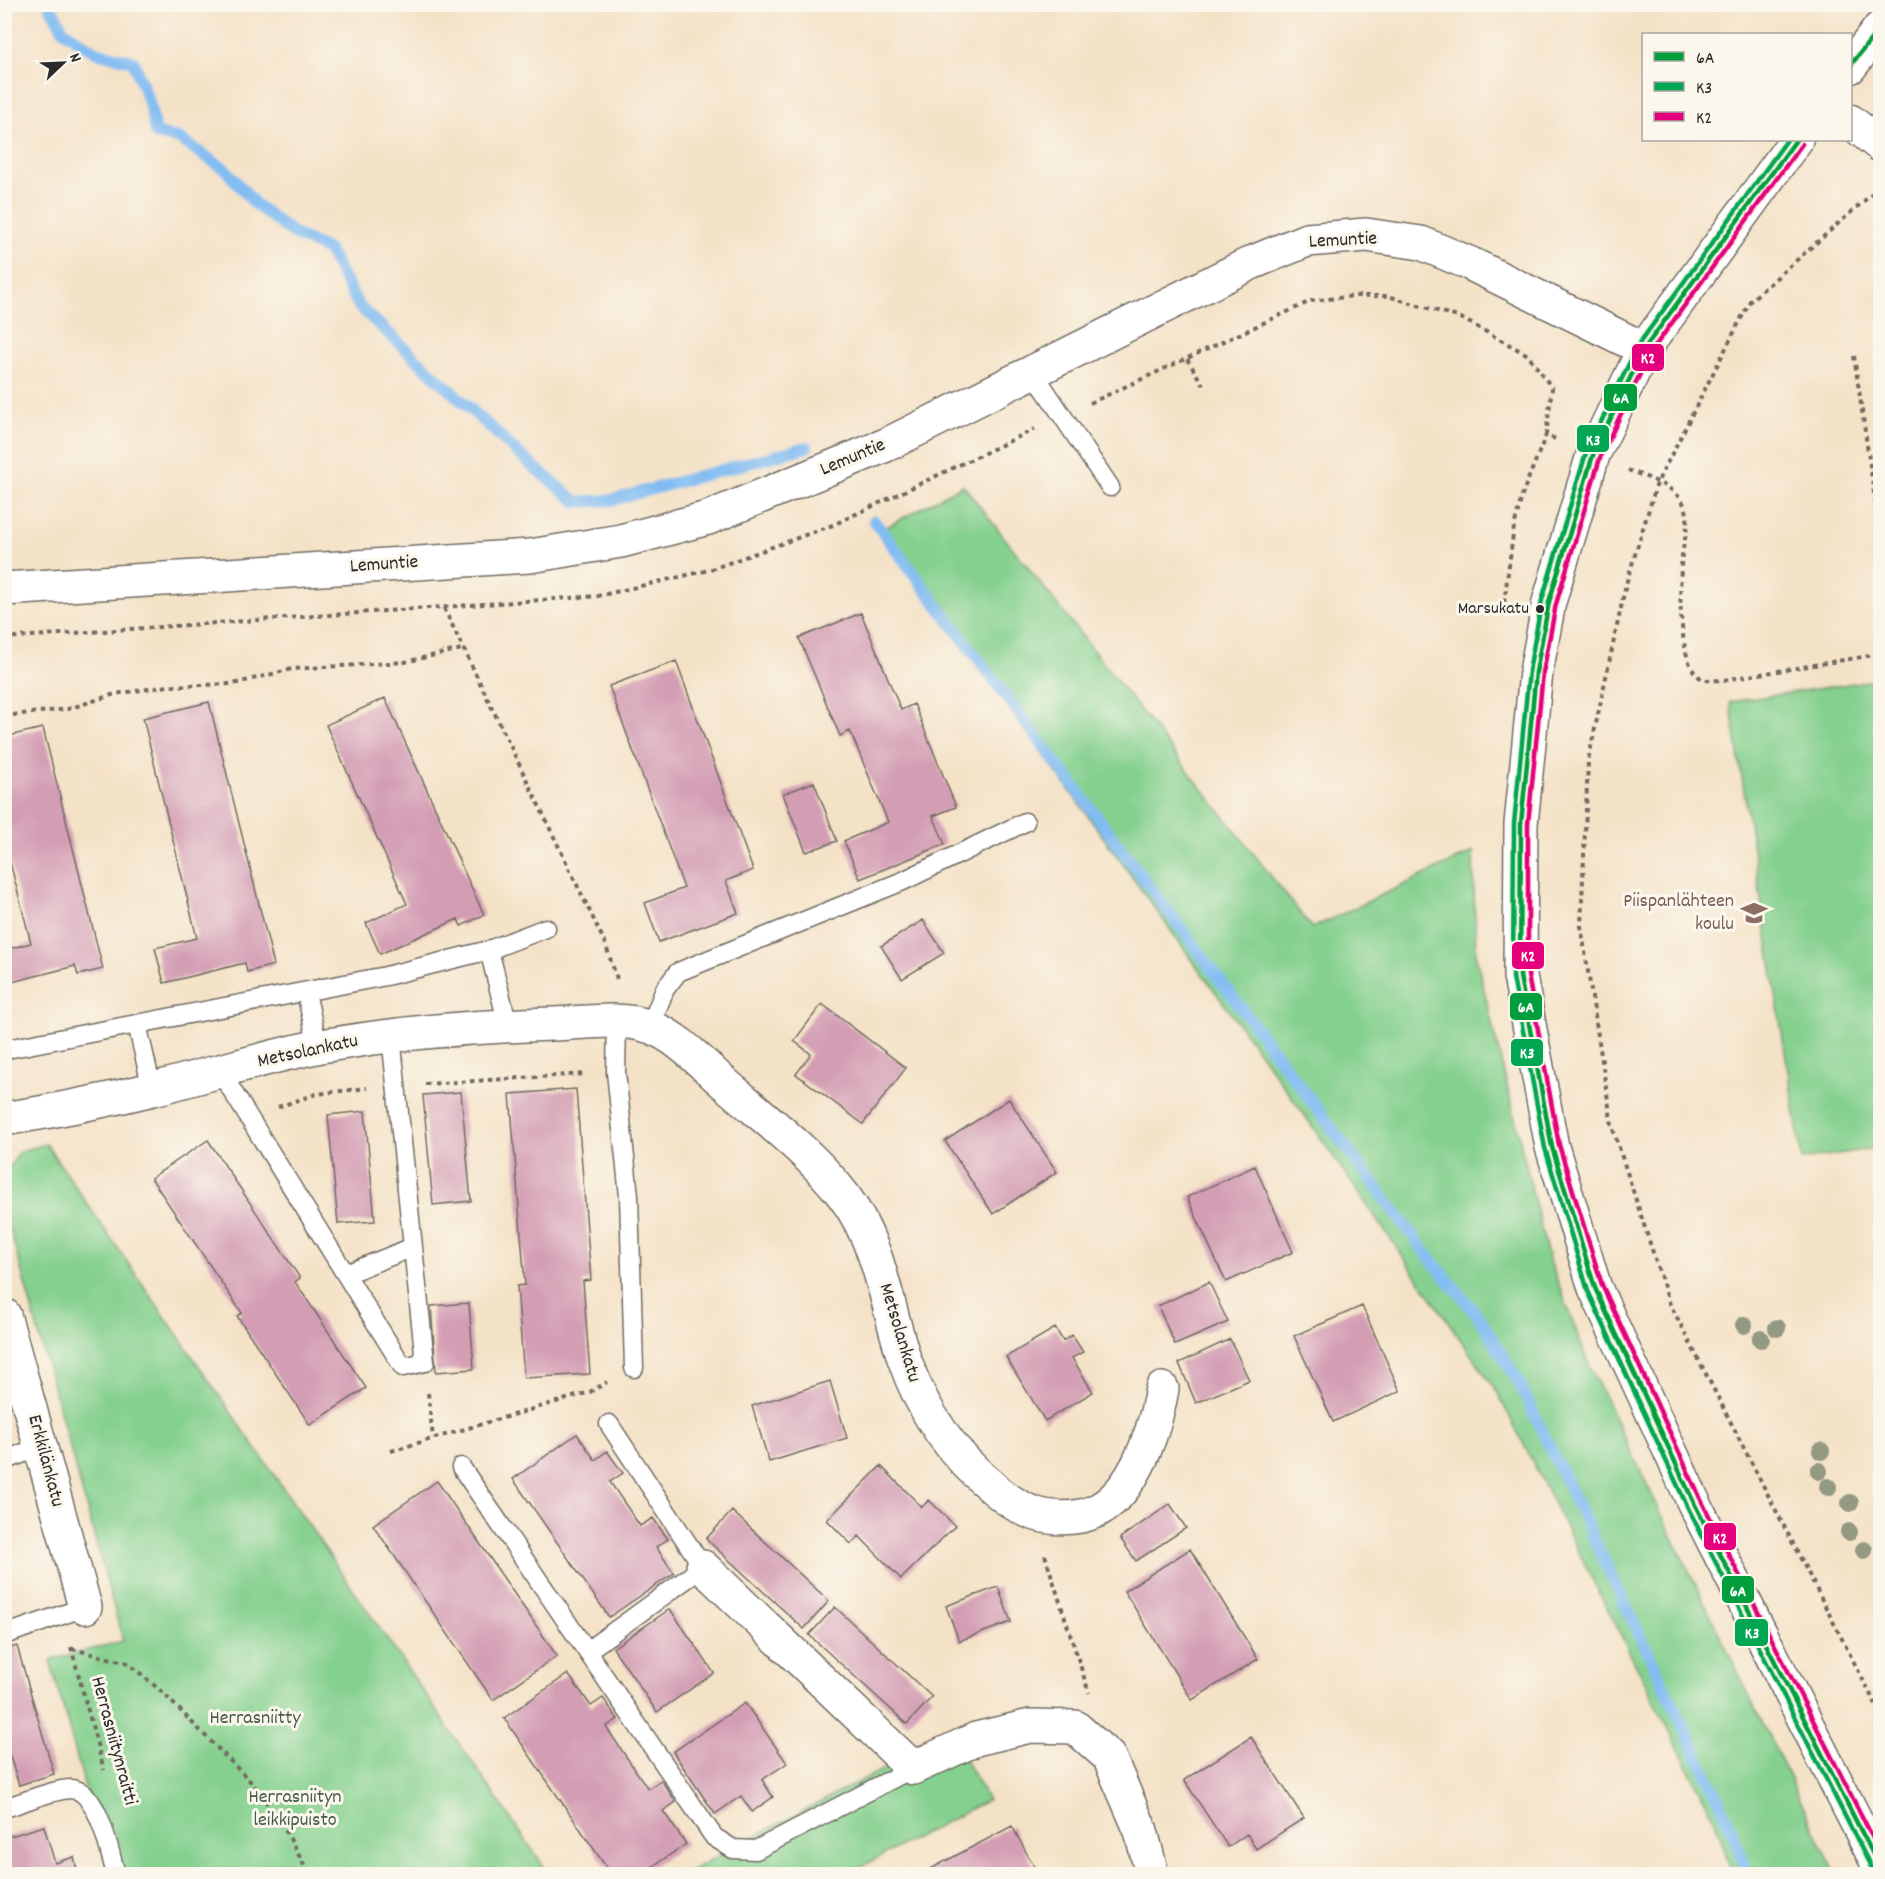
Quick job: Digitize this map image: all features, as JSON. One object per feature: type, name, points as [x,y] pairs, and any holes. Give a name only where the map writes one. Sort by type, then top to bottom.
[{"type":"street","points":[[1852,66],[1881,28]]},
{"type":"street","points":[[1852,122],[1881,145]]},
{"type":"street","points":[[1795,141],[1644,349],[1593,454],[1549,602],[1536,672],[1521,824],[1520,976],[1552,1147],[1595,1288],[1694,1503],[1881,1868]]},
{"type":"street","name":"Lemuntie","points":[[4,589],[530,556],[621,541],[708,518],[886,445],[1251,263],[1307,240],[1366,235],[1421,243],[1471,264],[1644,349]]},
{"type":"street","name":"Metsolankatu","points":[[4,1119],[152,1089],[318,1047],[391,1036],[508,1025],[617,1022],[650,1027],[671,1037],[772,1125],[818,1167],[844,1197],[867,1234],[881,1273],[904,1357],[921,1401],[948,1443],[978,1476],[1012,1504],[1050,1519],[1086,1515],[1117,1495],[1141,1460],[1155,1426],[1162,1389]]},
{"type":"street","name":"Erkkilänkatu","points":[[4,1314],[40,1446],[74,1610]]},
{"type":"street","points":[[703,1567],[913,1768],[976,1739],[1030,1726],[1075,1727],[1109,1757],[1141,1831],[1152,1875]]},
{"type":"lane","points":[[1033,372],[1110,487]]},
{"type":"lane","points":[[650,1027],[665,989],[678,972],[903,881],[1025,822]]},
{"type":"lane","points":[[7,1049],[386,976],[489,950],[546,928]]},
{"type":"lane","points":[[489,950],[508,1025]]},
{"type":"lane","points":[[306,992],[318,1047]]},
{"type":"lane","points":[[617,1022],[616,1072],[629,1196],[634,1368]]},
{"type":"lane","points":[[137,1024],[152,1089]]},
{"type":"lane","points":[[220,1071],[403,1367],[425,1362],[391,1036]]},
{"type":"lane","points":[[345,1274],[413,1247]]},
{"type":"lane","points":[[587,1651],[703,1567],[609,1424]]},
{"type":"lane","points":[[4,1461],[40,1446]]},
{"type":"lane","points":[[461,1467],[714,1837],[733,1849],[756,1850],[913,1768]]},
{"type":"lane","points":[[4,1635],[74,1610]]},
{"type":"lane","points":[[4,1808],[72,1789],[84,1793],[92,1799],[116,1875]]},
{"type":"path","points":[[1881,187],[1750,301],[1657,483],[1626,584],[1588,761],[1581,926],[1612,1126],[1669,1302],[1881,1713]]},
{"type":"path","points":[[1854,356],[1881,534]]},
{"type":"path","points":[[1186,359],[1203,385]]},
{"type":"path","points":[[1504,603],[1514,527],[1523,492],[1546,435]]},
{"type":"path","points":[[1657,483],[1681,499],[1688,516],[1680,576],[1682,607],[1685,645],[1691,669],[1699,678],[1709,681],[1724,680],[1881,654]]},
{"type":"path","points":[[4,638],[444,608],[615,968],[620,992],[617,1022]]},
{"type":"path","points":[[4,716],[68,709],[115,694],[168,686],[233,684],[292,669],[405,662],[462,649]]},
{"type":"path","points":[[425,1362],[433,1438]]},
{"type":"path","points":[[391,1451],[590,1392],[634,1368]]},
{"type":"path","points":[[1030,1512],[1092,1701]]},
{"type":"path","name":"Herrasniitynraitti","points":[[74,1610],[72,1649],[106,1775]]},
{"type":"path","points":[[72,1649],[128,1663],[161,1691],[253,1784],[282,1824],[309,1875]]},
{"type":"green space","points":[[963,485],[1312,928],[1473,852],[1476,957],[1548,1256],[1589,1365],[1836,1874],[1732,1874],[1714,1818],[1497,1392],[1303,1113],[881,530]]},
{"type":"green space","points":[[1880,679],[1880,1147],[1802,1160],[1730,702]]},
{"type":"green space","name":"Herrasniitty","points":[[46,1144],[549,1874],[109,1874],[50,1660],[123,1641],[5,1211],[4,1176],[20,1151]]},
{"type":"green space","points":[[950,1734],[988,1800],[847,1874],[684,1874]]},
{"type":"building","points":[[861,613],[901,710],[914,704],[956,807],[933,816],[945,844],[860,879],[844,841],[888,822],[850,731],[840,736],[799,638]]},
{"type":"building","points":[[676,661],[753,870],[726,881],[738,913],[659,942],[645,903],[684,888],[609,686]]},
{"type":"building","points":[[385,698],[484,915],[461,926],[458,919],[380,954],[366,923],[407,904],[326,725]]},
{"type":"building","points":[[209,702],[274,965],[247,972],[245,963],[164,983],[155,948],[197,938],[143,718]]},
{"type":"building","points":[[43,728],[103,969],[78,975],[75,966],[4,984],[4,950],[31,943],[4,839],[4,737]]},
{"type":"building","points":[[814,782],[837,841],[806,852],[783,794]]},
{"type":"building","points":[[923,920],[944,953],[902,979],[881,946]]},
{"type":"building","points":[[822,1004],[906,1068],[863,1124],[796,1074],[811,1054],[794,1041]]},
{"type":"building","points":[[576,1089],[591,1280],[583,1281],[590,1374],[524,1378],[517,1286],[525,1285],[510,1094]]},
{"type":"building","points":[[461,1092],[471,1201],[433,1205],[423,1095]]},
{"type":"building","points":[[1009,1099],[1057,1172],[993,1214],[945,1141]]},
{"type":"building","points":[[365,1111],[375,1221],[338,1224],[328,1115]]},
{"type":"building","points":[[208,1140],[300,1278],[295,1282],[366,1388],[310,1425],[237,1316],[242,1313],[151,1178]]},
{"type":"building","points":[[1255,1166],[1293,1252],[1226,1282],[1187,1197]]},
{"type":"building","points":[[1209,1282],[1228,1322],[1175,1345],[1158,1306]]},
{"type":"building","points":[[469,1303],[474,1369],[436,1372],[431,1306]]},
{"type":"building","points":[[1362,1306],[1400,1391],[1333,1422],[1294,1336]]},
{"type":"building","points":[[1055,1328],[1063,1341],[1072,1335],[1083,1352],[1072,1358],[1093,1392],[1045,1421],[1006,1357]]},
{"type":"building","points":[[1230,1339],[1249,1380],[1196,1403],[1179,1363]]},
{"type":"building","points":[[830,1381],[847,1438],[769,1462],[752,1406]]},
{"type":"building","points":[[577,1434],[595,1460],[607,1451],[623,1473],[610,1482],[640,1526],[653,1518],[668,1539],[656,1547],[674,1573],[609,1617],[513,1479]]},
{"type":"building","points":[[881,1466],[922,1507],[929,1500],[955,1526],[901,1579],[859,1536],[851,1544],[827,1520]]},
{"type":"building","points":[[437,1481],[557,1656],[493,1700],[373,1525]]},
{"type":"building","points":[[1170,1504],[1186,1528],[1136,1561],[1120,1538]]},
{"type":"building","points":[[732,1511],[829,1601],[804,1629],[706,1539]]},
{"type":"building","points":[[1190,1549],[1258,1659],[1192,1700],[1124,1591]]},
{"type":"building","points":[[998,1587],[1011,1622],[959,1641],[946,1606]]},
{"type":"building","points":[[835,1607],[932,1697],[907,1724],[809,1635]]},
{"type":"building","points":[[670,1609],[714,1673],[657,1712],[613,1648]]},
{"type":"building","points":[[17,1646],[54,1774],[19,1785],[4,1738],[4,1650]]},
{"type":"building","points":[[568,1674],[591,1706],[603,1698],[618,1719],[606,1727],[648,1789],[661,1780],[676,1802],[663,1811],[686,1844],[641,1874],[611,1874],[504,1718]]},
{"type":"building","points":[[745,1703],[787,1763],[762,1780],[773,1797],[752,1812],[741,1796],[715,1814],[673,1752]]},
{"type":"building","points":[[1251,1737],[1304,1818],[1256,1849],[1247,1834],[1228,1847],[1184,1780]]},
{"type":"building","points":[[44,1826],[55,1863],[74,1857],[78,1874],[4,1874],[4,1838]]},
{"type":"building","points":[[1012,1826],[1038,1874],[921,1874]]},
{"type":"waterway","points":[[49,4],[64,31],[95,52],[133,61],[149,102],[156,134],[178,138],[226,170],[255,204],[294,234],[328,250],[359,306],[530,464],[577,502],[612,500],[807,447]]},
{"type":"waterway","points":[[874,521],[1428,1256],[1479,1317],[1518,1381],[1725,1813],[1748,1874]]},
{"type":"transit line","name":"6A","points":[[1852,63],[1880,28]]},
{"type":"transit line","name":"K3","points":[[1786,141],[1638,345],[1586,453],[1542,600],[1529,671],[1514,824],[1513,977],[1545,1148],[1588,1291],[1687,1506],[1873,1871]]},
{"type":"transit line","name":"6A","points":[[1795,141],[1644,349],[1593,455],[1549,602],[1536,672],[1521,824],[1520,976],[1552,1147],[1595,1288],[1694,1503],[1880,1868]]},
{"type":"transit line","name":"K2","points":[[1802,144],[1650,353],[1600,458],[1556,604],[1543,673],[1528,824],[1528,975],[1559,1145],[1602,1285],[1701,1500],[1880,1852]]},
{"type":"place","name":"Marsukatu","points":[[1540,609]]},
{"type":"place","name":"Piispanlähteen koulu","points":[[1754,913]]},
{"type":"park label","name":"Herrasniityn leikkipuisto","points":[[295,1810]]}]
